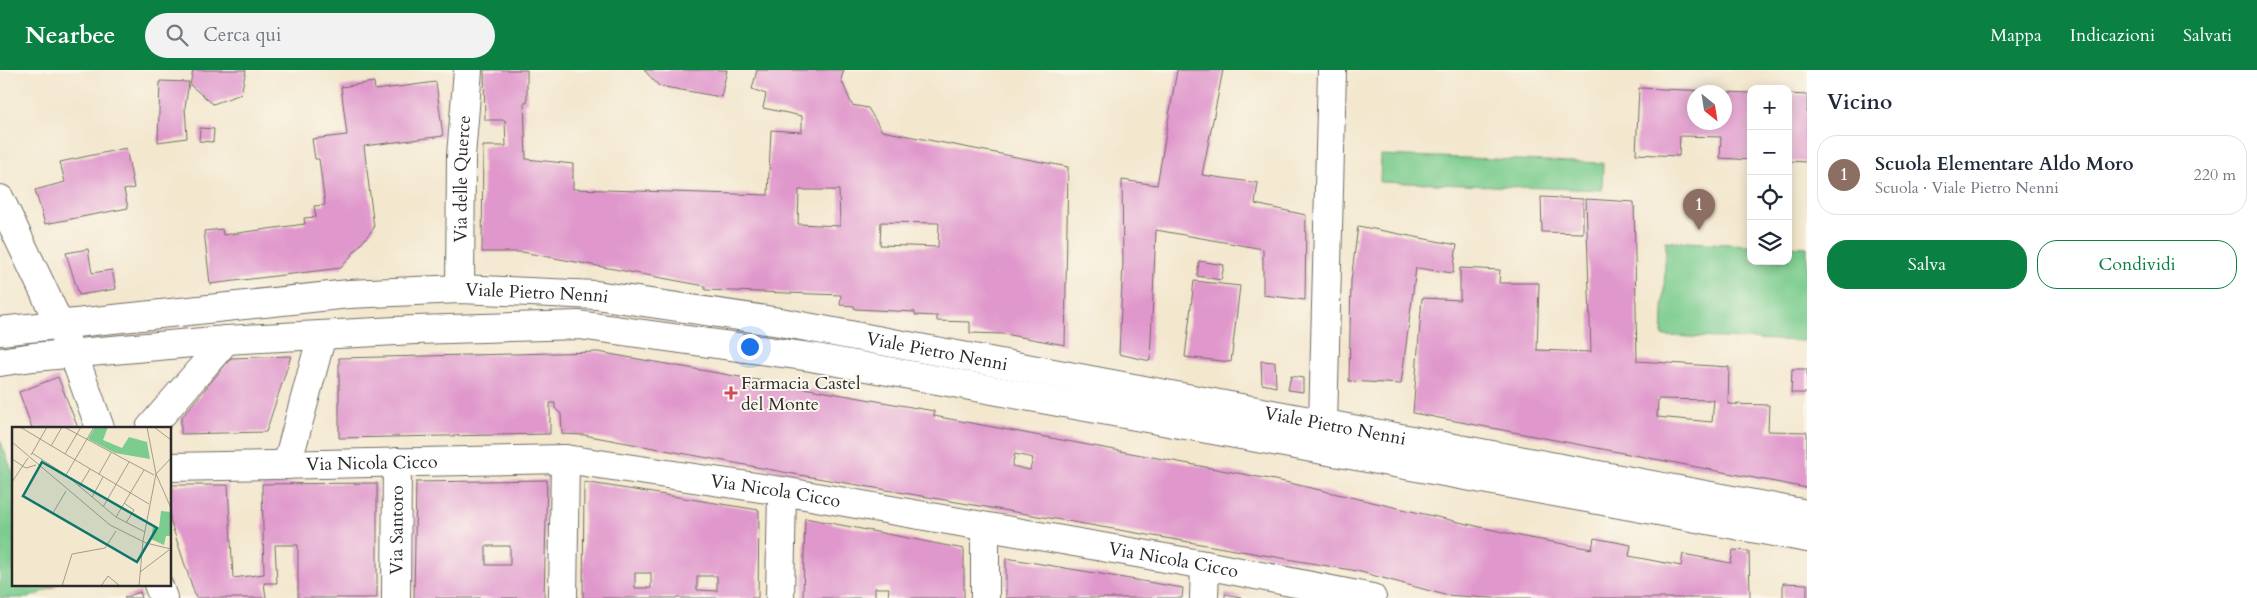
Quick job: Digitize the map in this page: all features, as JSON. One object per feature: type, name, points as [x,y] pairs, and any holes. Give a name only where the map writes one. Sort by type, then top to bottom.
[{"type":"main road","name":"Via delle Querce","points":[[460,289],[461,156],[468,70]]},
{"type":"main road","points":[[1323,424],[1332,71]]},
{"type":"main road","points":[[0,199],[73,353],[100,427]]},
{"type":"main road","name":"Viale Pietro Nenni","points":[[0,331],[349,294],[460,289],[596,295],[780,322],[1807,514]]},
{"type":"main road","name":"Viale Pietro Nenni","points":[[0,362],[73,353],[226,340],[322,334],[579,325],[811,357],[1807,538]]},
{"type":"main road","points":[[287,465],[322,334]]},
{"type":"main road","points":[[151,427],[226,340]]},
{"type":"main road","points":[[563,598],[565,459]]},
{"type":"main road","name":"Via Nicola Cicco","points":[[171,467],[565,459],[782,491],[1205,565],[1372,598]]},
{"type":"main road","name":"Via Santoro","points":[[396,598],[397,462]]},
{"type":"main road","points":[[780,598],[782,491]]},
{"type":"main road","points":[[985,598],[986,528]]},
{"type":"main road","points":[[1204,598],[1205,565]]},
{"type":"main road","points":[[159,586],[163,598]]},
{"type":"green space","points":[[1381,155],[1603,163],[1602,190],[1380,182]]},
{"type":"green space","points":[[1666,241],[1747,245],[1747,265],[1792,265],[1792,246],[1807,247],[1807,341],[1662,336]]},
{"type":"green space","points":[[0,440],[12,471],[12,586],[56,586],[28,598],[0,598]]},
{"type":"building","points":[[193,70],[246,70],[241,94],[213,104],[190,85]]},
{"type":"building","points":[[484,70],[527,70],[527,103],[524,103],[526,159],[573,164],[573,189],[768,195],[771,130],[802,132],[802,116],[763,108],[766,94],[752,89],[757,70],[844,70],[841,79],[852,105],[868,108],[882,131],[1068,167],[1065,345],[1004,334],[970,333],[970,322],[937,321],[937,316],[915,315],[915,312],[855,309],[854,306],[840,305],[841,295],[705,290],[705,286],[522,252],[482,252],[483,146],[506,146],[505,120],[485,120]],"holes":[[[799,190],[839,190],[840,226],[798,224]],[[881,222],[939,223],[938,247],[880,245]]]},
{"type":"building","points":[[644,70],[727,70],[721,97],[659,86]]},
{"type":"building","points":[[1177,70],[1223,70],[1202,175],[1258,183],[1255,204],[1306,215],[1305,300],[1263,295],[1263,249],[1156,230],[1150,361],[1119,354],[1123,261],[1122,180],[1157,185]]},
{"type":"building","points":[[160,81],[189,82],[185,107],[187,138],[158,142]]},
{"type":"building","points":[[374,82],[375,90],[436,82],[443,136],[364,146],[374,228],[341,268],[210,284],[204,231],[222,229],[223,235],[305,224],[304,218],[316,217],[314,206],[325,205],[319,159],[315,159],[312,139],[347,135],[341,87]]},
{"type":"building","points":[[1639,88],[1687,90],[1687,130],[1732,130],[1732,92],[1747,93],[1747,160],[1720,158],[1721,137],[1680,136],[1679,156],[1636,154]]},
{"type":"building","points":[[1792,94],[1807,95],[1807,162],[1792,161]]},
{"type":"building","points":[[200,128],[214,129],[213,142],[199,141]]},
{"type":"building","points":[[126,148],[134,188],[124,190],[128,208],[45,224],[35,190],[65,182],[60,162]]},
{"type":"building","points":[[1541,197],[1583,199],[1583,233],[1542,232]]},
{"type":"building","points":[[1586,199],[1634,202],[1637,361],[1729,367],[1728,404],[1769,405],[1768,431],[1807,432],[1807,488],[1413,413],[1422,298],[1460,300],[1460,268],[1500,270],[1499,283],[1539,283],[1537,350],[1591,352]],"holes":[[[1658,399],[1714,400],[1712,422],[1657,417]]]},
{"type":"building","points":[[1358,226],[1457,245],[1453,273],[1416,268],[1401,384],[1349,381],[1351,281]]},
{"type":"building","points":[[88,249],[92,273],[112,270],[116,289],[79,295],[66,253]]},
{"type":"building","points":[[1199,261],[1224,265],[1221,280],[1197,276]]},
{"type":"building","points":[[1194,281],[1240,286],[1231,362],[1185,357]]},
{"type":"building","points":[[598,352],[934,411],[934,416],[1285,482],[1524,537],[1592,549],[1594,538],[1631,545],[1629,556],[1681,566],[1683,554],[1731,563],[1733,550],[1749,551],[1750,598],[1490,598],[1445,595],[1357,571],[794,474],[584,435],[562,434],[561,414],[555,408],[555,403],[550,403],[550,434],[339,438],[339,358]],"holes":[[[1015,454],[1033,458],[1030,470],[1012,466]]]},
{"type":"building","points":[[291,356],[266,432],[181,434],[181,418],[231,358]]},
{"type":"building","points":[[1261,361],[1275,362],[1276,387],[1262,384]]},
{"type":"building","points":[[1792,369],[1807,369],[1807,393],[1791,393]]},
{"type":"building","points":[[1291,376],[1303,378],[1303,392],[1288,390]]},
{"type":"building","points":[[58,377],[78,427],[32,427],[19,392]]},
{"type":"building","points":[[547,480],[544,598],[414,598],[416,482]],"holes":[[[486,546],[510,546],[510,565],[486,565]]]},
{"type":"building","points":[[584,482],[759,510],[758,598],[583,598]],"holes":[[[635,573],[651,573],[651,588],[635,588]],[[697,576],[717,576],[717,591],[697,590]]]},
{"type":"building","points":[[377,483],[377,598],[298,598],[298,545],[275,545],[277,583],[264,583],[266,598],[196,598],[171,523],[171,485],[228,485],[233,578],[264,574],[262,484]]},
{"type":"building","points":[[805,518],[964,549],[964,598],[888,598],[889,588],[875,588],[875,598],[803,598]]},
{"type":"building","points":[[1006,558],[1183,588],[1182,598],[1006,598]]},
{"type":"building","points":[[1783,583],[1807,584],[1807,598],[1783,598]]},
{"type":"building","points":[[140,592],[142,598],[124,598]]},
{"type":"building","points":[[1225,594],[1241,597],[1241,598],[1225,598]]},
{"type":"place","name":"Scuola Elementare Aldo Moro","points":[[1699,230]]},
{"type":"place","name":"Farmacia Castel del Monte","points":[[731,393]]}]
